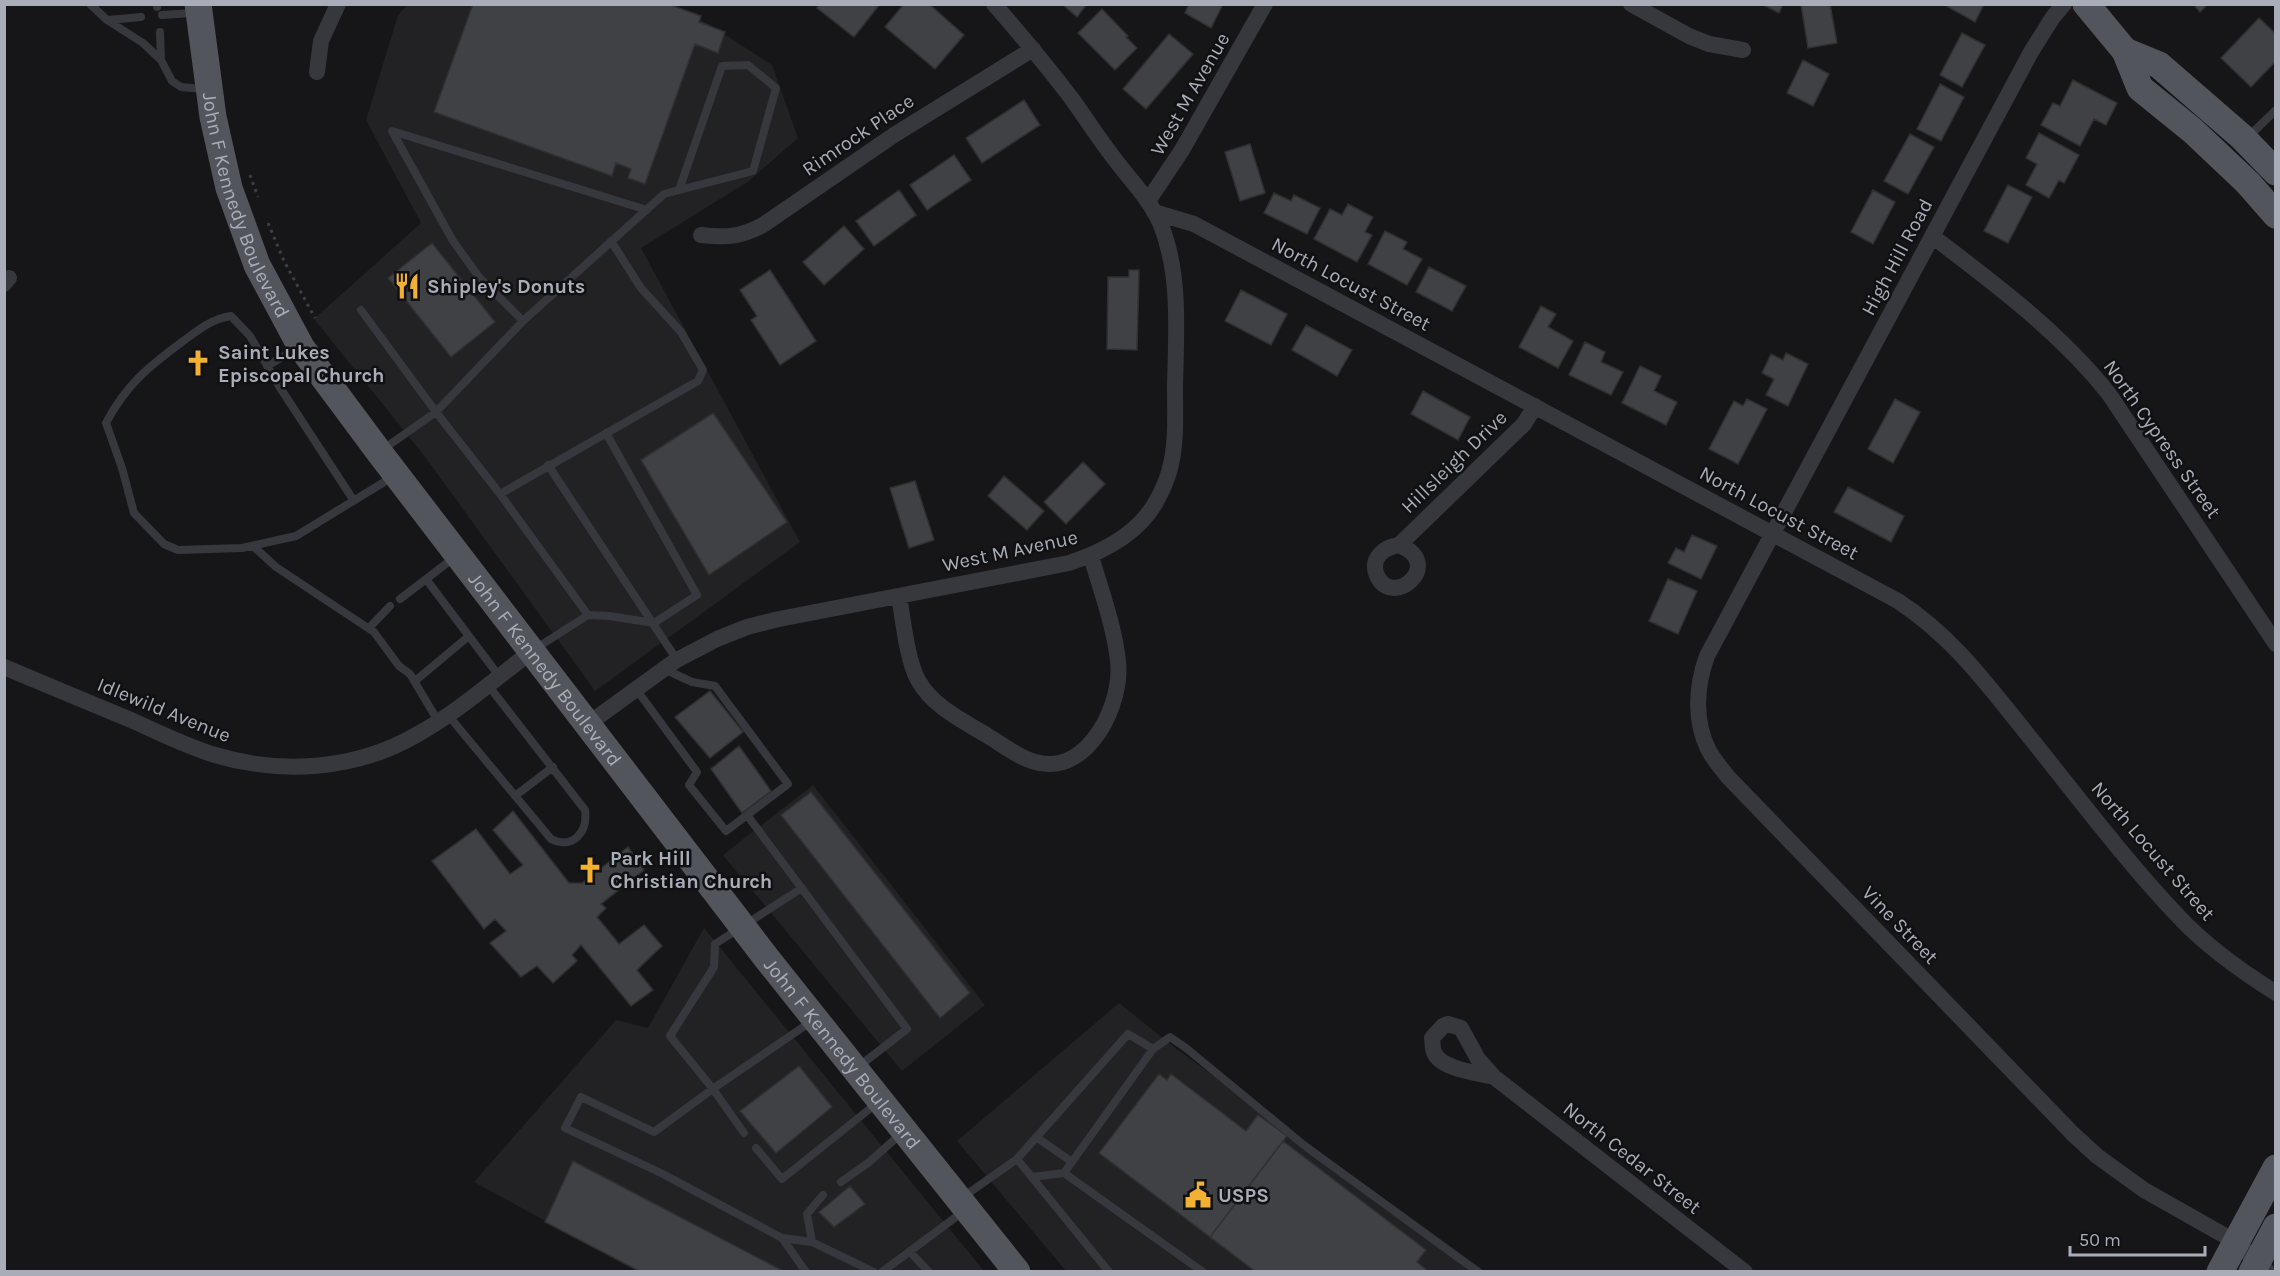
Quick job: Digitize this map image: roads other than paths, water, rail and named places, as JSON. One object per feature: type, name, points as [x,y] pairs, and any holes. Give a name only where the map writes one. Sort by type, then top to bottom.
[{"type":"main road","points":[[2086,4],[2125,51],[2140,88],[2248,183],[2276,215]]},
{"type":"main road","name":"John F Kennedy Boulevard","points":[[199,9],[208,90],[224,166],[241,223],[257,265],[301,347],[743,927],[1017,1272]]},
{"type":"main road","points":[[2125,51],[2159,65],[2245,140],[2276,172]]},
{"type":"main road","points":[[2220,1272],[2276,1168]]},
{"type":"main road","points":[[2259,1268],[2276,1227]]},
{"type":"street","points":[[317,72],[321,41],[338,4]]},
{"type":"street","points":[[994,4],[1033,49],[1151,207]]},
{"type":"street","name":"West M Avenue","points":[[588,724],[671,664],[717,639],[747,627],[1069,563],[1091,556],[1112,545],[1138,525],[1156,503],[1169,474],[1174,443],[1177,300],[1165,237],[1151,207],[1265,4]]},
{"type":"street","points":[[1630,4],[1689,36],[1709,44],[1743,50]]},
{"type":"street","name":"High Hill Road","points":[[1773,533],[2031,51],[2064,4]]},
{"type":"street","name":"Rimrock Place","points":[[702,235],[724,238],[744,234],[763,225],[894,135],[1033,49]]},
{"type":"street","name":"North Locust Street","points":[[1151,207],[1194,224],[1898,601],[1938,629],[1964,655],[2139,872],[2180,918],[2210,947],[2241,971],[2276,993]]},
{"type":"street","name":"North Cypress Street","points":[[1932,236],[2026,310],[2067,346],[2091,371],[2109,394],[2276,645]]},
{"type":"street","name":"Hillsleigh Drive","points":[[1399,545],[1524,424],[1535,406]]},
{"type":"street","name":"Vine Street","points":[[1773,533],[1707,656],[1702,670],[1697,700],[1709,752],[1728,777],[2073,1134],[2097,1156],[2144,1190],[2236,1242],[2259,1268]]},
{"type":"street","points":[[899,596],[912,666],[918,680],[933,699],[950,713],[1017,753],[1038,763],[1057,763],[1087,748],[1101,730],[1112,705],[1118,682],[1119,664],[1111,622],[1091,556]]},
{"type":"street","name":"Idlewild Avenue","points":[[4,667],[201,750],[243,762],[267,766],[302,767],[356,759],[417,735],[532,651]]},
{"type":"street","name":"North Cedar Street","points":[[1494,1077],[1745,1272]]},
{"type":"lane","points":[[90,4],[107,20],[143,43],[161,60],[172,81],[181,87],[208,90]]},
{"type":"lane","points":[[162,15],[199,9]]},
{"type":"lane","points":[[107,20],[141,17]]},
{"type":"lane","points":[[160,32],[161,60]]},
{"type":"lane","points":[[379,452],[436,412],[523,321],[664,194],[753,171],[776,88],[748,64],[722,66],[679,190]]},
{"type":"lane","points":[[2245,140],[2276,110]]},
{"type":"lane","points":[[523,321],[479,277],[453,241],[392,131],[647,210]]},
{"type":"lane","points":[[500,494],[698,381],[703,370],[681,333],[641,288],[611,241]]},
{"type":"lane","points":[[360,310],[500,494],[588,615]]},
{"type":"lane","points":[[354,501],[250,336],[231,316],[215,318],[146,369],[117,403],[106,423],[122,468],[134,513],[164,544],[178,550],[242,548],[296,536],[354,501],[397,475]]},
{"type":"lane","points":[[267,366],[301,347]]},
{"type":"lane","points":[[532,651],[588,615],[654,623],[697,595],[606,433]]},
{"type":"lane","points":[[548,465],[654,623],[671,664],[692,682],[715,686],[788,784],[726,831],[689,785],[697,772],[636,689]]},
{"type":"lane","points":[[253,546],[276,567],[374,632],[443,718],[551,838],[558,842],[571,841],[579,836],[586,821],[585,810],[493,680],[470,636],[426,579]]},
{"type":"lane","points":[[400,599],[458,555]]},
{"type":"lane","points":[[369,628],[390,606]]},
{"type":"lane","points":[[415,681],[470,636]]},
{"type":"lane","points":[[515,796],[553,767]]},
{"type":"lane","points":[[747,815],[907,1029],[856,1068]]},
{"type":"lane","points":[[744,1133],[713,1089],[670,1036],[714,967],[715,944],[802,888]]},
{"type":"lane","points":[[816,1018],[654,1132],[581,1097],[565,1128],[663,1174],[782,1238],[812,1242],[874,1272]]},
{"type":"lane","points":[[882,1272],[910,1252],[1017,1159],[1128,1034],[1153,1049]]},
{"type":"lane","points":[[1064,1173],[1153,1049],[1170,1037],[1305,1146],[1478,1272]]},
{"type":"lane","points":[[756,1148],[782,1179],[881,1100]]},
{"type":"lane","points":[[841,1182],[868,1163],[905,1130]]},
{"type":"lane","points":[[1036,1137],[1072,1162]]},
{"type":"lane","points":[[1017,1159],[1109,1272]]},
{"type":"lane","points":[[1032,1177],[1064,1173],[1203,1272]]},
{"type":"lane","points":[[812,1242],[807,1214],[823,1195]]},
{"type":"lane","points":[[782,1238],[806,1272]]},
{"type":"lane","points":[[910,1252],[928,1272]]},
{"type":"place","name":"Shipley's Donuts","points":[[407,286]]},
{"type":"place","name":"Saint Lukes Episcopal Church","points":[[198,363]]},
{"type":"place","name":"Park Hill Christian Church","points":[[590,870]]},
{"type":"place","name":"USPS","points":[[1198,1195]]}]
